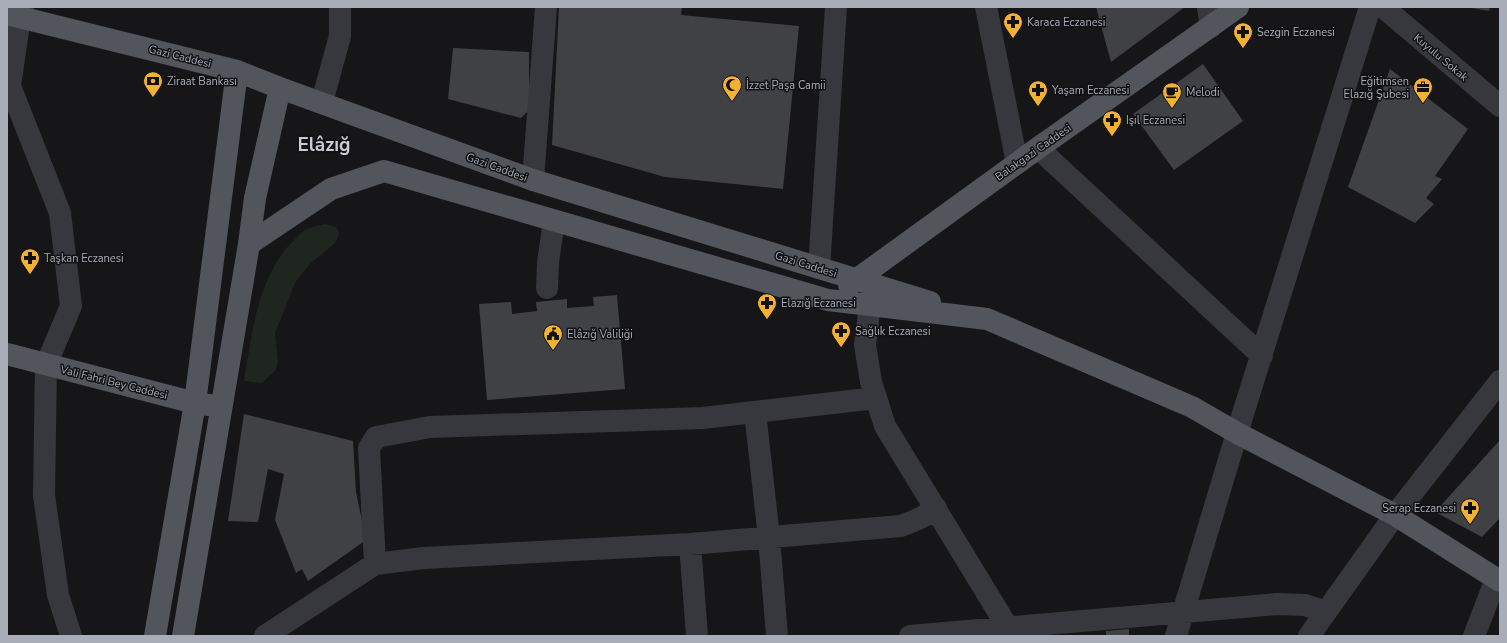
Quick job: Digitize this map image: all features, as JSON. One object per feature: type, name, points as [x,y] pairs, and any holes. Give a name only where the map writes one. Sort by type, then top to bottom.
[{"type":"main road","name":"Balakgazi Caddesi","points":[[828,300],[1038,148],[1210,17],[1238,7]]},
{"type":"main road","name":"Gazi Caddesi","points":[[17,13],[238,70],[280,88],[533,180],[987,319]]},
{"type":"main road","points":[[155,636],[195,403],[238,70]]},
{"type":"main road","points":[[184,636],[249,244],[255,198],[280,88]]},
{"type":"main road","points":[[249,244],[331,189],[384,171],[828,300],[987,319],[1192,407],[1237,433],[1395,515],[1498,580]]},
{"type":"main road","name":"Vali Fahri Bey Caddesi","points":[[7,354],[195,403],[221,407]]},
{"type":"street","points":[[322,102],[340,36],[340,7]]},
{"type":"street","points":[[533,180],[546,7]]},
{"type":"street","points":[[819,268],[836,7]]},
{"type":"street","points":[[986,7],[1017,163]]},
{"type":"street","points":[[1176,636],[1237,433],[1370,7]]},
{"type":"street","name":"Kuyulu Sokak","points":[[1383,7],[1500,106]]},
{"type":"street","points":[[17,13],[10,86],[60,213],[71,306],[46,365],[44,494],[58,595],[71,636]]},
{"type":"street","points":[[1038,148],[1262,356]]},
{"type":"street","points":[[548,288],[548,262],[554,221]]},
{"type":"street","points":[[870,305],[865,345],[871,382],[885,426],[1011,632]]},
{"type":"street","points":[[1309,636],[1395,515],[1500,381]]},
{"type":"street","points":[[375,564],[370,448],[376,437],[430,427],[703,418],[876,398]]},
{"type":"street","points":[[755,412],[769,537],[776,636]]},
{"type":"street","points":[[265,636],[375,564],[424,558],[690,544],[901,526],[916,521],[936,508]]},
{"type":"street","points":[[690,544],[697,636]]},
{"type":"street","points":[[1474,636],[1498,580]]},
{"type":"street","points":[[915,636],[1011,632],[1182,613],[1291,604],[1305,605],[1326,612]]},
{"type":"shaded area","points":[[325,224],[336,227],[339,232],[338,237],[335,243],[309,265],[296,281],[275,333],[278,363],[276,370],[262,383],[244,381],[253,326],[263,290],[270,273],[291,243],[304,230]]},
{"type":"building","points":[[559,7],[682,7],[681,15],[799,26],[783,189],[665,177],[552,145]]},
{"type":"building","points":[[1096,7],[1185,7],[1111,62]]},
{"type":"building","points":[[1466,7],[1490,7],[1489,11]]},
{"type":"building","points":[[453,48],[529,52],[529,110],[521,118],[448,99]]},
{"type":"building","points":[[1203,64],[1243,121],[1174,170],[1133,114]]},
{"type":"building","points":[[1390,69],[1468,129],[1435,176],[1442,179],[1426,198],[1434,204],[1415,223],[1348,187]]},
{"type":"building","name":"Elâzığ Valiliği","points":[[617,295],[625,389],[487,400],[479,304],[511,302],[512,314],[537,311],[536,302],[567,299],[567,308],[594,306],[593,297]]},
{"type":"building","points":[[244,414],[353,441],[356,492],[366,540],[308,581],[302,569],[296,573],[275,520],[284,474],[268,469],[258,522],[228,521]]},
{"type":"building","points":[[1500,440],[1500,518],[1482,537],[1435,512]]},
{"type":"building","points":[[1129,629],[1129,636],[1106,636],[1106,631]]},
{"type":"place","name":"Karaca Eczanesi","points":[[1013,39]]},
{"type":"place","name":"Sezgin Eczanesi","points":[[1243,49]]},
{"type":"place","name":"Ziraat Bankası","points":[[153,98]]},
{"type":"place","name":"İzzet Paşa Camii","points":[[732,102]]},
{"type":"place","name":"Eğitimsen Elazığ Şubesi","points":[[1423,104]]},
{"type":"place","name":"Yaşam Eczanesi","points":[[1038,107]]},
{"type":"place","name":"Melodi","points":[[1172,109]]},
{"type":"place","name":"Işıl Eczanesi","points":[[1112,137]]},
{"type":"place","name":"Taşkan Eczanesi","points":[[30,275]]},
{"type":"place","name":"Elazığ Eczanesi","points":[[767,320]]},
{"type":"place","name":"Sağlık Eczanesi","points":[[841,348]]},
{"type":"place","name":"Elâzığ Valiliği","points":[[553,351]]},
{"type":"place","name":"Serap Eczanesi","points":[[1470,525]]},
{"type":"district","name":"Elâzığ","points":[[324,144]]}]
